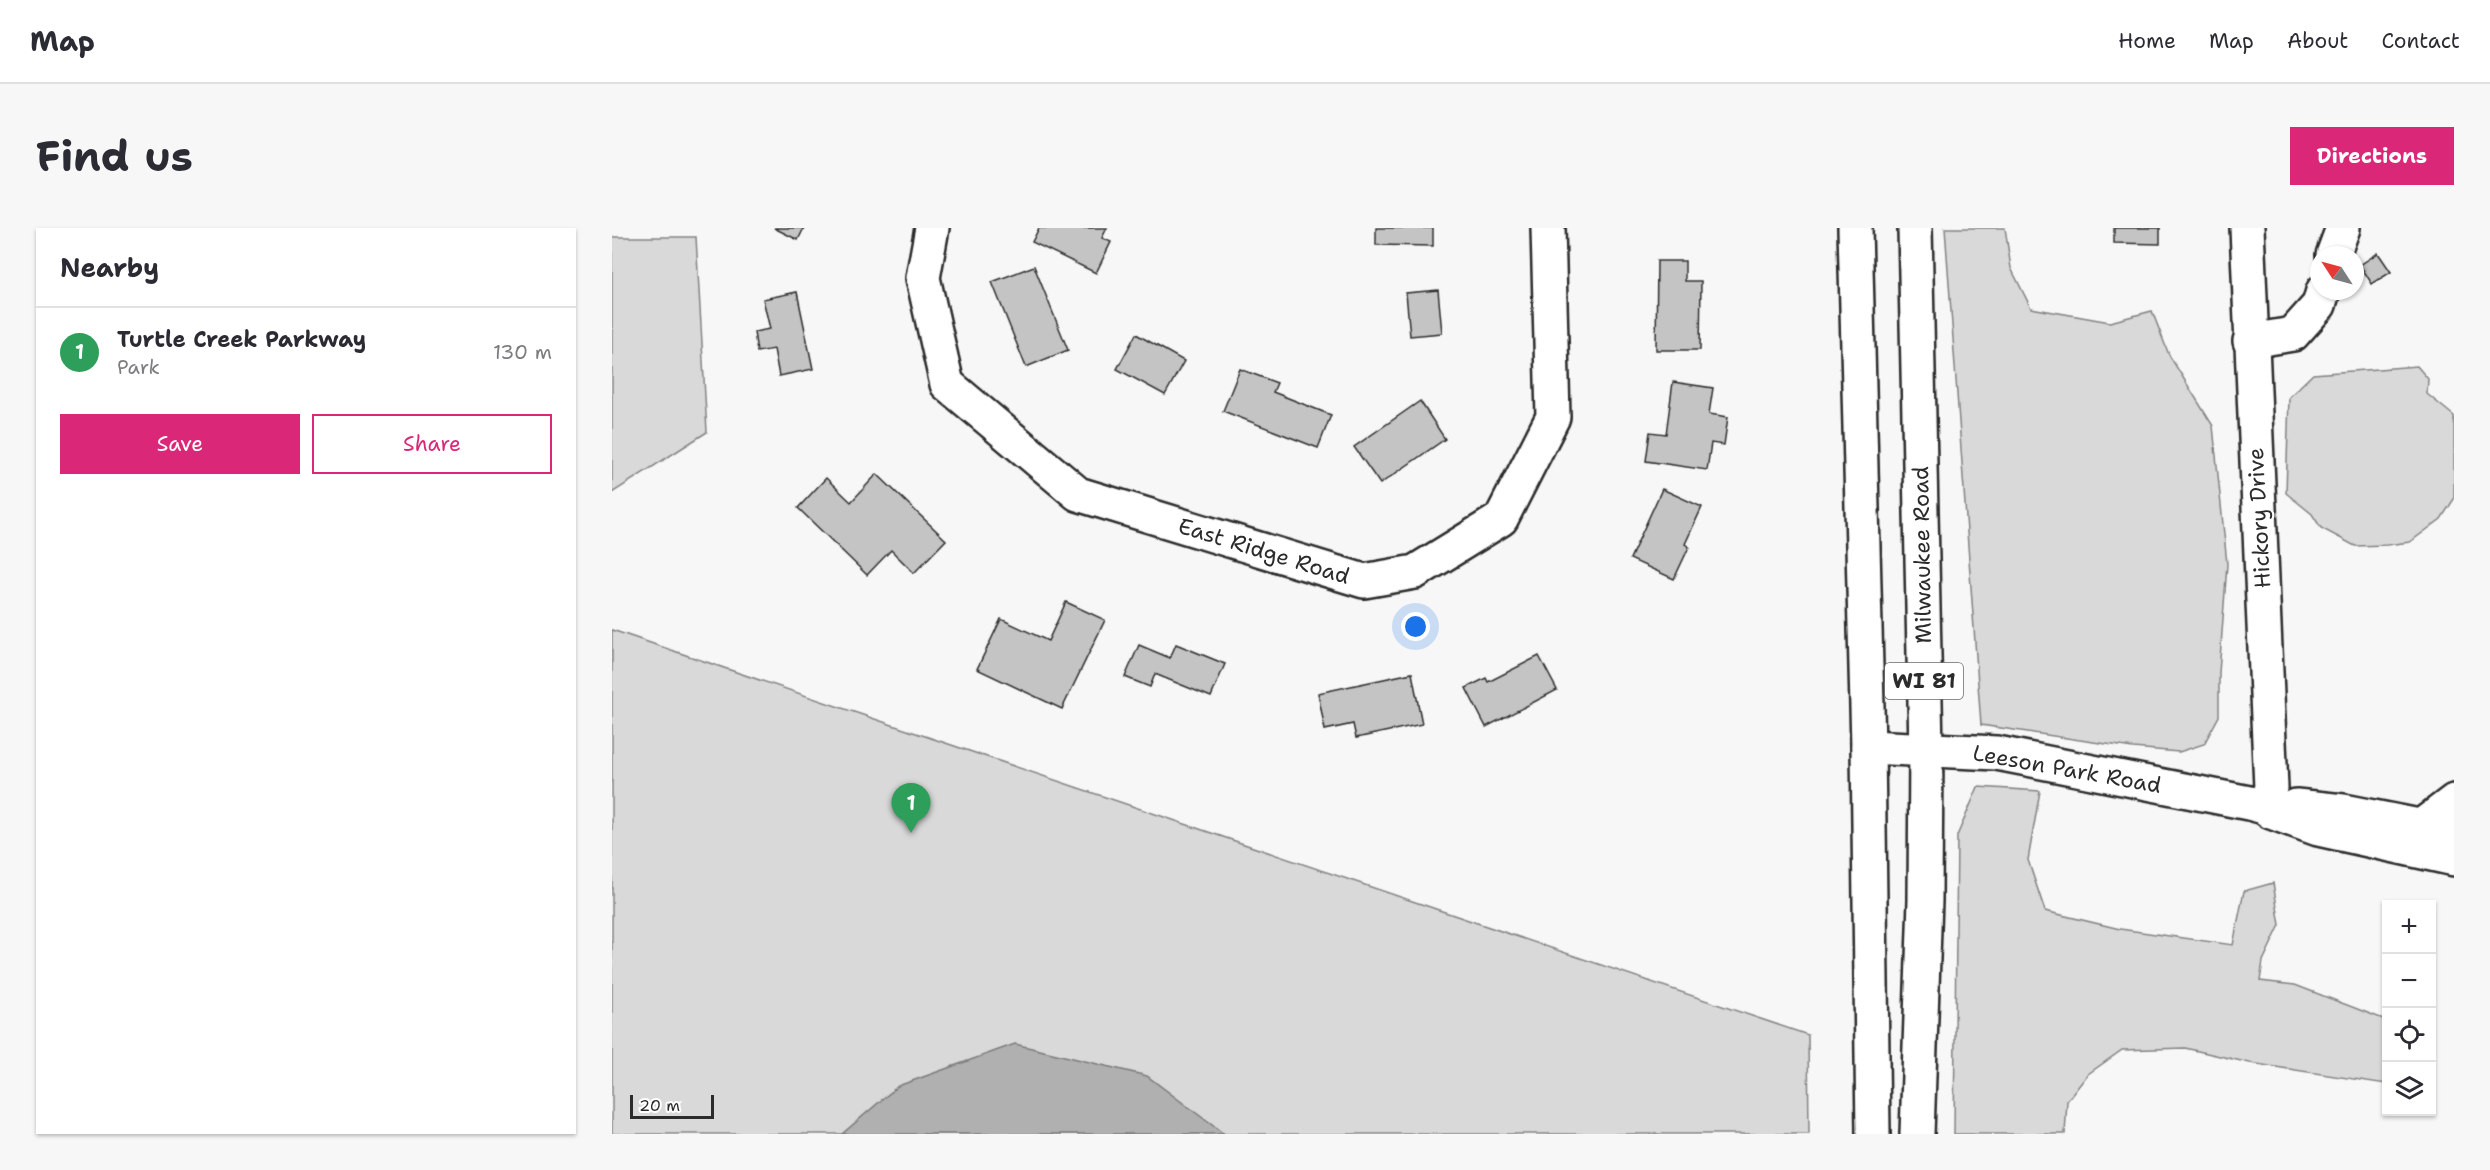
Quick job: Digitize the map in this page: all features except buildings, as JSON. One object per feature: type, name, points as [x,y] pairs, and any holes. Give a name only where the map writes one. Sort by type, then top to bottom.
[{"type":"street","name":"East Ridge Road","points":[[932,228],[923,278],[947,384],[1078,494],[1364,581],[1415,572],[1501,519],[1553,417],[1548,228]]},
{"type":"street","name":"WI 81","points":[[1855,228],[1868,747],[1873,1134]]},
{"type":"street","name":"Milwaukee Road","points":[[1915,228],[1926,748],[1925,900],[1917,1134]]},
{"type":"street","name":"Hickory Drive","points":[[2247,228],[2271,788],[2264,807]]},
{"type":"street","points":[[2336,246],[2343,228]]},
{"type":"street","points":[[2250,340],[2293,334],[2319,305],[2320,300]]},
{"type":"street","name":"Leeson Park Road","points":[[1868,747],[1997,753],[2264,807],[2271,812],[2318,829],[2454,859]]},
{"type":"street","points":[[2420,826],[2454,801]]},
{"type":"street","name":"Leeson Park Road","points":[[2264,807],[2273,804],[2343,811],[2454,833]]},
{"type":"shaded area","points":[[1945,228],[2005,228],[2011,268],[2031,308],[2110,322],[2152,311],[2169,355],[2213,426],[2227,564],[2219,673],[2219,716],[2204,744],[2179,752],[2133,748],[1981,725]]},
{"type":"shaded area","points":[[612,237],[696,237],[707,432],[612,493]]},
{"type":"shaded area","points":[[2417,366],[2428,379],[2427,394],[2454,416],[2454,499],[2441,519],[2410,542],[2355,546],[2321,528],[2312,514],[2286,493],[2289,397],[2313,374]]},
{"type":"shaded area","points":[[612,630],[1808,1035],[1809,1134],[612,1134]]},
{"type":"shaded area","points":[[1978,787],[2040,791],[2028,860],[2045,911],[2120,929],[2233,945],[2244,891],[2273,883],[2280,925],[2263,961],[2260,981],[2295,985],[2382,1018],[2382,1083],[2250,1063],[2185,1048],[2122,1050],[2088,1074],[2067,1101],[2065,1134],[1954,1134],[1957,836]]},
{"type":"shaded area","points":[[1015,1044],[1147,1076],[1224,1134],[842,1134],[898,1086]]},
{"type":"place","name":"Turtle Creek Parkway","points":[[911,833]]}]
